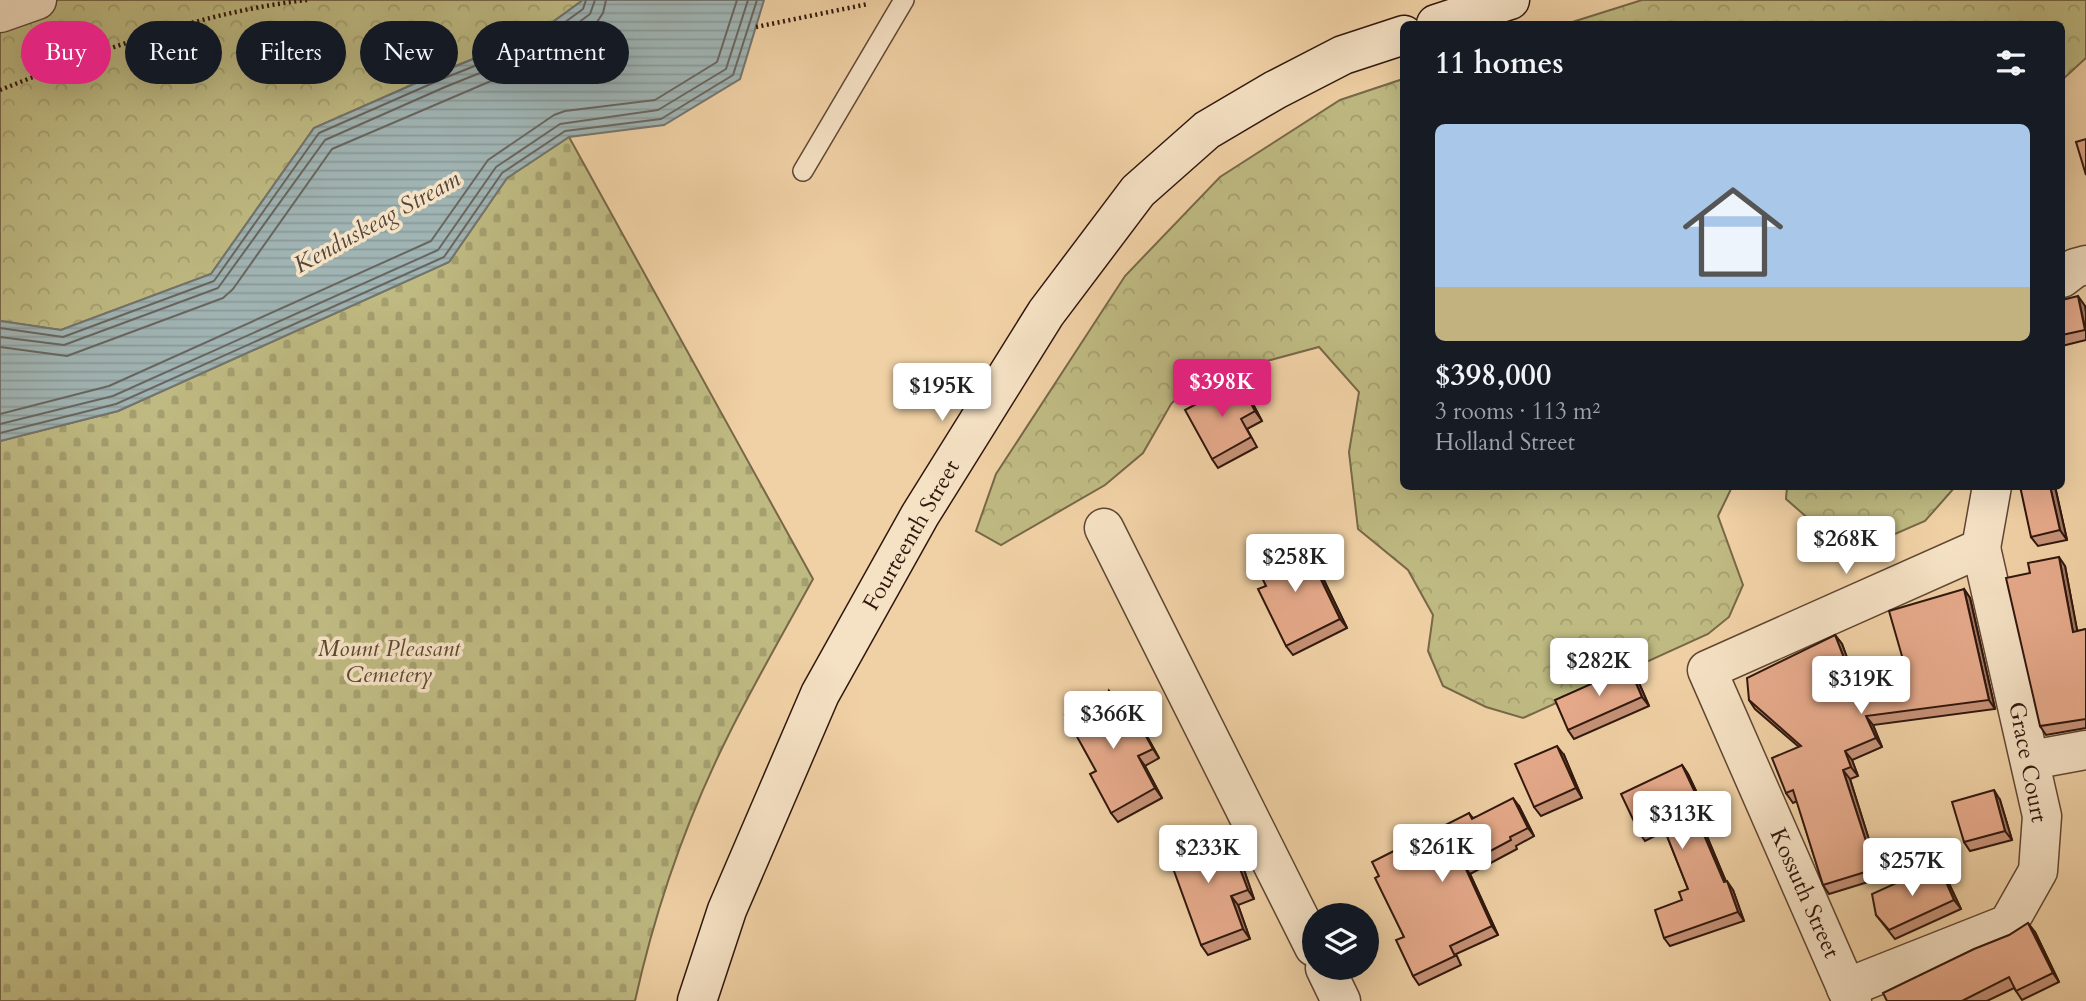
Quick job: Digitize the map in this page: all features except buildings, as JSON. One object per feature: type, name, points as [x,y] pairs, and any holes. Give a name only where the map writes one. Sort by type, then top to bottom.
[{"type":"street","points":[[0,13],[37,0]]},
{"type":"street","points":[[1445,21],[1510,0]]},
{"type":"street","name":"Fourteenth Street","points":[[697,1001],[726,910],[820,694],[920,515],[1046,313],[1138,191],[1207,130],[1275,90],[1343,55],[1400,36]]},
{"type":"street","points":[[1981,548],[1991,490]]},
{"type":"street","points":[[1104,528],[1302,923]]},
{"type":"street","name":"Kossuth Street","points":[[1849,995],[1707,670],[1981,548]]},
{"type":"street","name":"Grace Court","points":[[1849,995],[2008,923],[2038,871],[2042,816],[1981,548]]},
{"type":"street","points":[[2031,760],[2086,750]]},
{"type":"street","points":[[1331,980],[1341,1001]]},
{"type":"lane","points":[[803,171],[904,0]]},
{"type":"path","points":[[0,90],[69,62],[217,15],[307,0]]},
{"type":"path","points":[[756,27],[874,3]]},
{"type":"green space","points":[[0,0],[583,0],[554,21],[472,21],[472,59],[458,65],[458,21],[360,21],[360,84],[414,84],[314,128],[211,274],[61,330],[0,321]]},
{"type":"green space","points":[[1642,0],[2086,0],[2086,58],[2065,77],[2065,21],[1576,21]]},
{"type":"green space","points":[[1400,80],[1400,490],[1731,490],[1718,516],[1743,585],[1729,617],[1708,634],[1523,718],[1486,707],[1443,686],[1428,651],[1433,615],[1408,570],[1358,529],[1349,452],[1359,392],[1319,347],[1263,362],[1210,365],[1171,404],[1143,453],[1105,485],[1001,545],[976,531],[996,474],[1125,276],[1220,177],[1340,100]]},
{"type":"green space","name":"Mount Pleasant Cemetery","points":[[569,137],[813,579],[739,715],[699,798],[662,899],[635,1001],[0,1001],[0,441],[118,411],[449,262],[507,178]]},
{"type":"green space","points":[[1787,490],[1952,490],[1925,521],[1872,544],[1826,534],[1786,499]]},
{"type":"water","name":"Kenduskeag Stream","points":[[583,0],[764,0],[740,79],[664,125],[569,137],[507,178],[449,262],[118,411],[0,441],[0,321],[61,330],[211,274],[314,128],[414,84],[458,84],[458,65],[472,59],[472,84],[629,84],[629,21],[554,21]]}]
